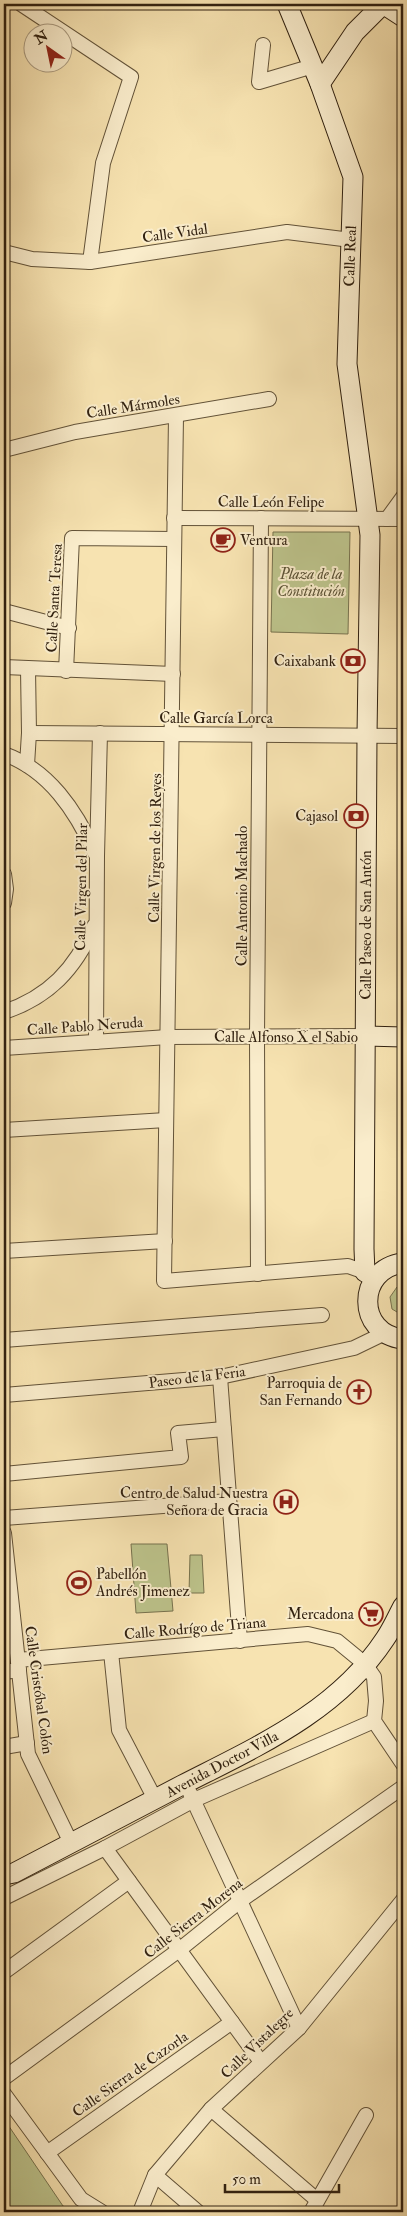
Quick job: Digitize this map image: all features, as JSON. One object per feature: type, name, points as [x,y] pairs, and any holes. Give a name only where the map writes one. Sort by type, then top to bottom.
[{"type":"street","points":[[21,4],[131,77],[103,163],[90,262]]},
{"type":"street","name":"Calle Real","points":[[287,4],[320,84],[353,177],[348,364],[368,519]]},
{"type":"street","points":[[320,84],[355,32],[383,4],[403,17]]},
{"type":"street","points":[[263,45],[258,82],[313,66]]},
{"type":"street","name":"Calle Vidal","points":[[4,252],[32,259],[90,262],[287,232],[350,240]]},
{"type":"street","name":"Calle Mármoles","points":[[4,450],[75,432],[269,399]]},
{"type":"street","name":"Calle Virgen de los Reyes","points":[[176,416],[164,1281],[258,1274]]},
{"type":"street","points":[[387,519],[403,497]]},
{"type":"street","name":"Calle León Felipe","points":[[174,518],[403,519]]},
{"type":"street","name":"Calle Antonio Machado","points":[[258,1274],[257,1037],[261,518]]},
{"type":"street","name":"Calle Paseo de San Antón","points":[[368,519],[370,535],[366,1036],[370,1275],[368,1308],[375,1325],[385,1333]]},
{"type":"street","name":"Calle Santa Teresa","points":[[66,671],[72,538],[174,539]]},
{"type":"street","points":[[4,611],[69,628]]},
{"type":"street","points":[[4,667],[28,670],[173,674]]},
{"type":"street","points":[[26,764],[28,670]]},
{"type":"street","name":"Calle García Lorca","points":[[28,733],[403,736]]},
{"type":"street","name":"Calle Virgen del Pilar","points":[[96,1042],[96,856],[100,733]]},
{"type":"street","points":[[4,754],[26,764],[47,780],[67,803],[87,836],[96,856]]},
{"type":"street","points":[[4,874],[6,889],[4,903]]},
{"type":"street","points":[[4,1012],[42,995],[59,980],[80,954],[96,923]]},
{"type":"street","name":"Calle Alfonso X el Sabio","points":[[168,1037],[403,1037]]},
{"type":"street","name":"Calle Pablo Neruda","points":[[4,1048],[168,1037]]},
{"type":"street","points":[[4,1130],[166,1120]]},
{"type":"street","points":[[4,1251],[165,1241]]},
{"type":"street","points":[[258,1274],[348,1266],[370,1275],[395,1264],[403,1263]]},
{"type":"street","points":[[4,1340],[322,1315]]},
{"type":"street","points":[[385,1333],[395,1338],[403,1339]]},
{"type":"street","name":"Paseo de la Feria","points":[[4,1395],[220,1377],[354,1348],[385,1333]]},
{"type":"street","points":[[220,1377],[240,1641]]},
{"type":"street","points":[[4,1474],[181,1457],[178,1433],[224,1429]]},
{"type":"street","points":[[4,1518],[229,1502]]},
{"type":"street","name":"Calle Cristóbal Colón","points":[[4,1533],[7,1593],[18,1665],[28,1754],[71,1843]]},
{"type":"street","name":"Avenida Doctor Villa","points":[[4,1898],[105,1848],[314,1712],[348,1684],[366,1664],[385,1640],[403,1606]]},
{"type":"street","name":"Calle Rodrígo de Triana","points":[[4,1672],[18,1665],[112,1652],[308,1634],[338,1641],[366,1664]]},
{"type":"street","points":[[112,1652],[119,1730],[155,1799]]},
{"type":"street","points":[[366,1664],[374,1677],[376,1701],[374,1721],[403,1764]]},
{"type":"street","name":"Avenida Doctor Villa","points":[[4,1876],[14,1873],[155,1799],[190,1791],[374,1721]]},
{"type":"street","points":[[4,1747],[27,1744]]},
{"type":"street","name":"Calle Sierra Morena","points":[[4,2078],[179,1950],[240,1901],[403,1786]]},
{"type":"street","points":[[190,1791],[299,2028]]},
{"type":"street","points":[[105,1848],[261,2062]]},
{"type":"street","points":[[4,1972],[129,1881]]},
{"type":"street","name":"Calle Vistalegre","points":[[140,2212],[155,2175],[210,2109],[299,2028],[403,1900]]},
{"type":"street","name":"Calle Sierra de Cazorla","points":[[47,2153],[232,2022]]},
{"type":"street","points":[[4,2094],[80,2199],[102,2212]]},
{"type":"street","points":[[210,2109],[314,2206],[366,2115]]},
{"type":"street","points":[[155,2175],[198,2212]]},
{"type":"green space","name":"Plaza de la Constitución","points":[[273,532],[350,532],[348,634],[271,632]]},
{"type":"green space","points":[[403,1286],[402,1315],[392,1309],[390,1297],[397,1287]]},
{"type":"green space","points":[[131,1544],[167,1544],[173,1611],[136,1613]]},
{"type":"green space","points":[[190,1555],[202,1555],[204,1593],[189,1593]]},
{"type":"green space","points":[[4,2119],[63,2206],[75,2212],[4,2212]]},
{"type":"place","name":"Ventura","points":[[223,540]]},
{"type":"place","name":"Caixabank","points":[[353,661]]},
{"type":"place","name":"Cajasol","points":[[356,816]]},
{"type":"place","name":"Parroquia de San Fernando","points":[[359,1392]]},
{"type":"place","name":"Centro de Salud Nuestra Señora de Gracia","points":[[286,1502]]},
{"type":"place","name":"Pabellón Andrés Jimenez","points":[[79,1583]]},
{"type":"place","name":"Mercadona","points":[[371,1614]]}]
